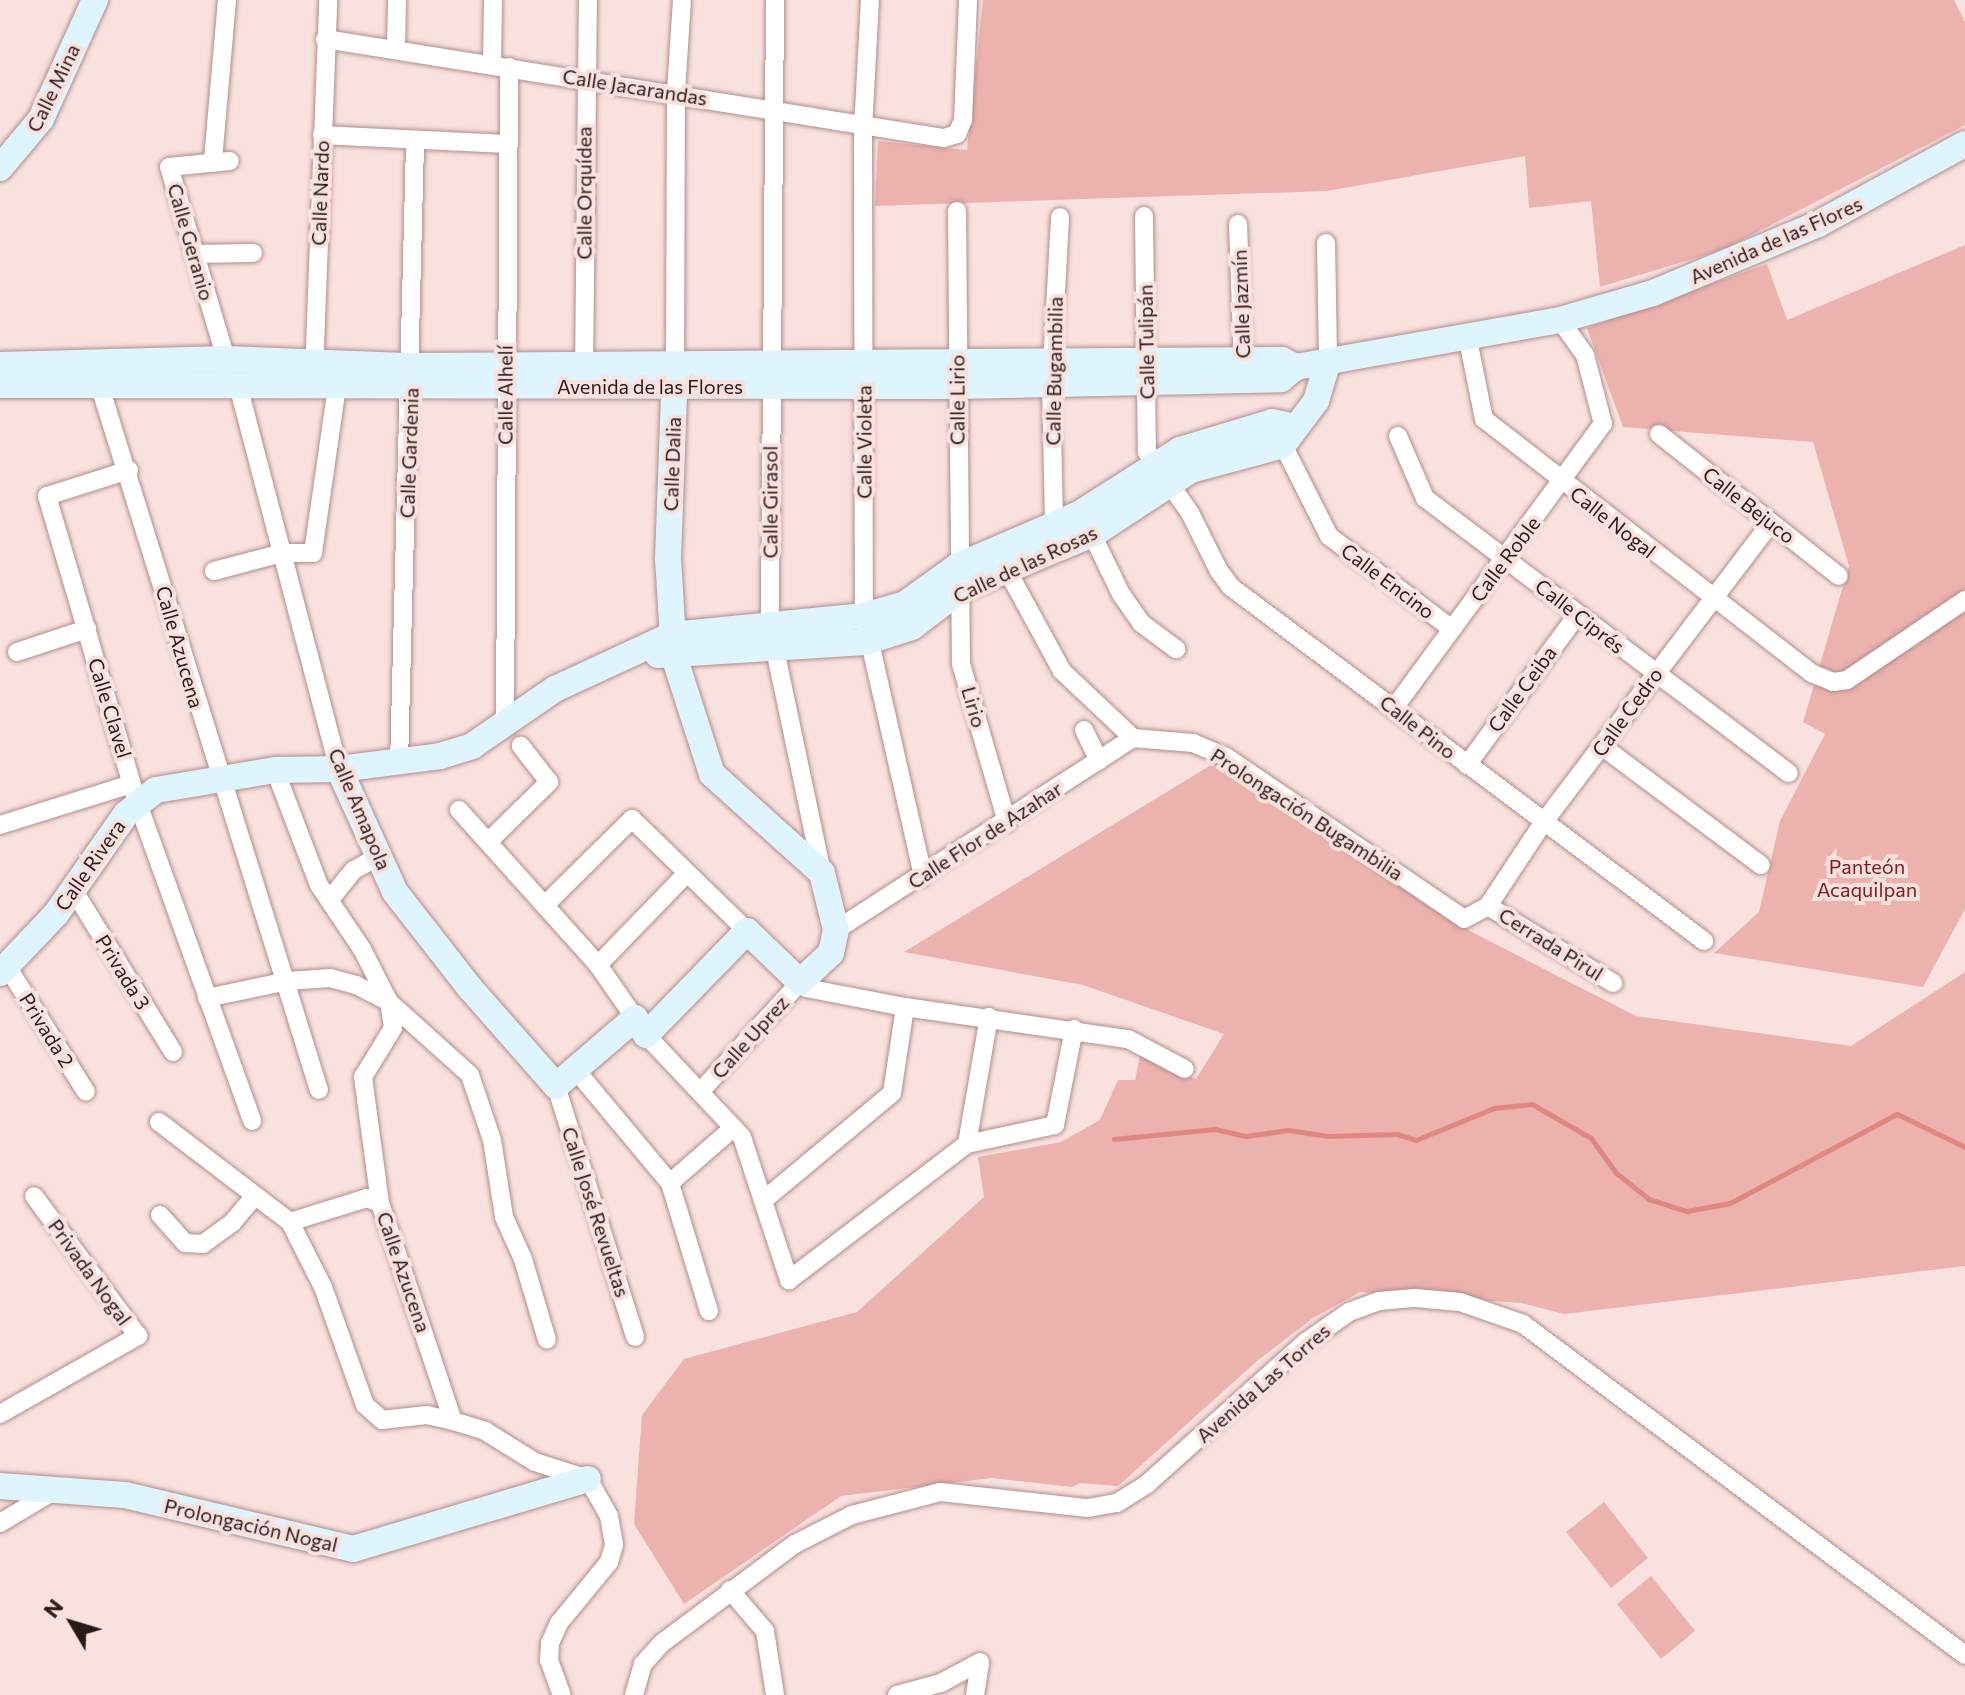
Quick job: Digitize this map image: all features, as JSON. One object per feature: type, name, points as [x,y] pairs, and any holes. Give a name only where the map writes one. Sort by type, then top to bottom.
[{"type":"main road","name":"Calle Mina","points":[[0,168],[41,119],[95,0]]},
{"type":"main road","name":"Avenida de las Flores","points":[[0,365],[142,375],[230,388],[321,379],[412,376],[1243,372],[1282,360],[1296,367],[1560,320],[1732,264],[1965,144]]},
{"type":"main road","name":"Avenida de las Flores","points":[[0,385],[100,387],[142,375],[226,359],[321,379]]},
{"type":"main road","points":[[1283,431],[1316,401],[1328,361]]},
{"type":"main road","name":"Calle Dalia","points":[[675,374],[668,559],[673,646],[712,774],[822,873]]},
{"type":"main road","name":"Calle de las Rosas","points":[[339,769],[399,764],[472,746],[555,689],[641,654],[673,646],[770,638],[866,642],[912,627],[960,577],[1007,570],[1087,524],[1160,475],[1180,450],[1283,431]]},
{"type":"main road","name":"Calle de las Rosas","points":[[770,638],[905,604],[1054,524],[1087,524]]},
{"type":"main road","name":"Calle Rivera","points":[[4,971],[74,891],[135,792],[275,770],[339,769]]},
{"type":"main road","name":"Calle Amapola","points":[[339,769],[405,904],[566,1077]]},
{"type":"main road","name":"Calle Girasol","points":[[822,873],[836,930]]},
{"type":"main road","points":[[566,1077],[640,1026],[747,931],[800,982],[831,953],[836,930]]},
{"type":"main road","name":"Prolongación Nogal","points":[[0,1486],[125,1495],[353,1549],[588,1479]]},
{"type":"street","name":"Calle Geranio","points":[[226,359],[169,167],[222,160],[227,0]]},
{"type":"street","name":"Calle Nardo","points":[[282,553],[313,553],[321,379],[322,135],[328,0]]},
{"type":"street","points":[[396,49],[397,0]]},
{"type":"street","name":"Calle Alhelí","points":[[493,0],[506,144],[505,723]]},
{"type":"street","name":"Calle Orquídea","points":[[584,374],[588,0]]},
{"type":"street","name":"Calle Dalia","points":[[675,374],[676,92],[682,0]]},
{"type":"street","name":"Calle Girasol","points":[[775,0],[770,638],[822,873]]},
{"type":"street","name":"Calle Violeta","points":[[870,0],[863,128],[864,616],[866,642],[923,876]]},
{"type":"street","name":"Calle Jacarandas","points":[[325,39],[585,77],[863,128],[944,138],[957,134],[963,120],[968,0]]},
{"type":"street","points":[[322,135],[415,143],[506,144]]},
{"type":"street","name":"Calle Gardenia","points":[[399,764],[412,376],[415,143]]},
{"type":"street","name":"Calle Lirio","points":[[957,211],[960,577]]},
{"type":"street","name":"Calle Tulipán","points":[[1144,216],[1147,452],[1160,475]]},
{"type":"street","name":"Calle Bugambilia","points":[[1054,524],[1052,374],[1060,217]]},
{"type":"street","name":"Calle Jazmín","points":[[1238,224],[1243,372]]},
{"type":"street","points":[[1326,243],[1328,361]]},
{"type":"street","points":[[194,254],[253,253]]},
{"type":"street","name":"Calle Roble","points":[[1394,708],[1603,424],[1585,355],[1560,320]]},
{"type":"street","name":"Calle Nogal","points":[[1467,335],[1484,419],[1811,673],[1833,682],[1847,680],[1965,600]]},
{"type":"street","points":[[226,359],[230,388]]},
{"type":"street","name":"Calle Azucena","points":[[100,387],[129,470],[218,778],[288,981],[319,1090]]},
{"type":"street","name":"Calle Amapola","points":[[230,388],[282,553],[339,769]]},
{"type":"street","name":"Calle Encino","points":[[1283,431],[1329,536],[1452,629]]},
{"type":"street","name":"Calle Bejuco","points":[[1659,434],[1839,576]]},
{"type":"street","name":"Calle Ciprés","points":[[1398,436],[1425,498],[1789,773]]},
{"type":"street","name":"Calle Clavel","points":[[129,470],[47,496],[135,792],[252,1121]]},
{"type":"street","name":"Calle Pino","points":[[1160,475],[1231,587],[1704,941]]},
{"type":"street","name":"Calle Cedro","points":[[1488,906],[1543,823],[1771,523]]},
{"type":"street","points":[[1087,524],[1141,623],[1176,649]]},
{"type":"street","points":[[214,571],[282,553]]},
{"type":"street","points":[[1007,570],[1062,671],[1133,738]]},
{"type":"street","name":"Lirio","points":[[960,577],[961,664],[1007,822]]},
{"type":"street","name":"Calle Ceiba","points":[[1467,765],[1578,614]]},
{"type":"street","points":[[17,652],[87,629]]},
{"type":"street","points":[[1084,730],[1099,761]]},
{"type":"street","name":"Calle Flor de Azahar","points":[[836,930],[1133,738]]},
{"type":"street","name":"Prolongación Bugambilia","points":[[1133,738],[1193,743],[1226,757],[1464,919],[1488,906]]},
{"type":"street","points":[[488,842],[549,782],[521,746]]},
{"type":"street","points":[[1603,747],[1761,865]]},
{"type":"street","points":[[275,770],[319,885],[331,898],[389,1002],[470,1075],[492,1140],[504,1217],[523,1259],[547,1340]]},
{"type":"street","points":[[0,825],[135,792]]},
{"type":"street","points":[[459,810],[598,965],[640,1026],[742,1137],[765,1199],[789,1280],[967,1144],[1055,1125],[1074,1029]]},
{"type":"street","points":[[546,904],[632,819],[747,931]]},
{"type":"street","points":[[331,898],[354,870],[379,856]]},
{"type":"street","points":[[598,965],[687,873]]},
{"type":"street","name":"Privada 3","points":[[74,891],[173,1052]]},
{"type":"street","name":"Cerrada Pirul","points":[[1488,906],[1613,983]]},
{"type":"street","name":"Privada 2","points":[[4,971],[86,1092]]},
{"type":"street","points":[[207,998],[288,981],[330,978],[389,1002]]},
{"type":"street","points":[[800,982],[806,988],[905,1007],[1128,1039],[1185,1069]]},
{"type":"street","name":"Calle Uprez","points":[[700,1092],[800,982]]},
{"type":"street","name":"Calle Azucena","points":[[389,1002],[393,1028],[363,1077],[380,1203],[453,1421]]},
{"type":"street","points":[[765,1199],[892,1093],[905,1007]]},
{"type":"street","points":[[967,1144],[989,1017]]},
{"type":"street","points":[[566,1077],[670,1183],[709,1311]]},
{"type":"street","name":"Calle José Revueltas","points":[[566,1077],[635,1337]]},
{"type":"street","points":[[159,1122],[290,1222],[323,1287],[365,1405],[382,1420],[427,1415],[453,1421],[485,1431],[535,1462],[588,1479],[609,1516],[614,1545],[609,1562],[559,1623],[550,1643],[549,1660],[562,1695]]},
{"type":"street","points":[[670,1183],[733,1128]]},
{"type":"street","name":"Privada Nogal","points":[[0,1414],[138,1336],[34,1196]]},
{"type":"street","points":[[160,1215],[193,1247],[219,1235],[255,1196]]},
{"type":"street","points":[[290,1222],[367,1198],[380,1203]]},
{"type":"street","name":"Avenida Las Torres","points":[[634,1695],[643,1664],[662,1643],[795,1544],[852,1515],[895,1501],[940,1492],[1088,1508],[1117,1503],[1147,1484],[1306,1342],[1349,1312],[1379,1301],[1415,1298],[1460,1302],[1523,1324],[1965,1655]]},
{"type":"street","points":[[0,1523],[52,1492]]},
{"type":"street","points":[[730,1590],[765,1631],[775,1695]]},
{"type":"street","points":[[897,1695],[941,1683],[980,1662],[975,1695]]},
{"type":"green space","points":[[983,0],[1954,0],[1965,22],[1965,125],[1722,250],[1600,287],[1591,201],[1529,208],[1525,156],[1327,191],[875,206],[878,141],[967,150]]},
{"type":"green space","name":"Panteón Acaquilpan","points":[[1965,245],[1965,909],[1923,987],[1714,953],[1759,912],[1780,821],[1825,734],[1803,722],[1849,566],[1813,442],[1623,427],[1587,328],[1767,264],[1787,320]]},
{"type":"green space","points":[[1216,762],[1470,931],[1636,1016],[1851,1046],[1965,972],[1965,1266],[1564,1314],[1521,1303],[1360,1292],[1313,1318],[1257,1361],[1118,1486],[1080,1483],[1072,1487],[991,1478],[841,1496],[684,1604],[634,1524],[642,1415],[684,1359],[857,1312],[984,1197],[978,1157],[1061,1142],[1100,1120],[1118,1080],[1135,1080],[1140,1056],[1196,1079],[1224,1034],[1083,985],[904,952]]},
{"type":"green space","points":[[1604,1502],[1648,1558],[1611,1588],[1566,1532]]},
{"type":"green space","points":[[1651,1576],[1695,1631],[1661,1659],[1617,1604]]},
{"type":"waterway","points":[[1114,1139],[1215,1129],[1246,1136],[1288,1130],[1328,1136],[1397,1134],[1416,1140],[1494,1108],[1532,1104],[1591,1138],[1616,1173],[1649,1199],[1687,1211],[1730,1203],[1897,1114],[1965,1147]]}]
